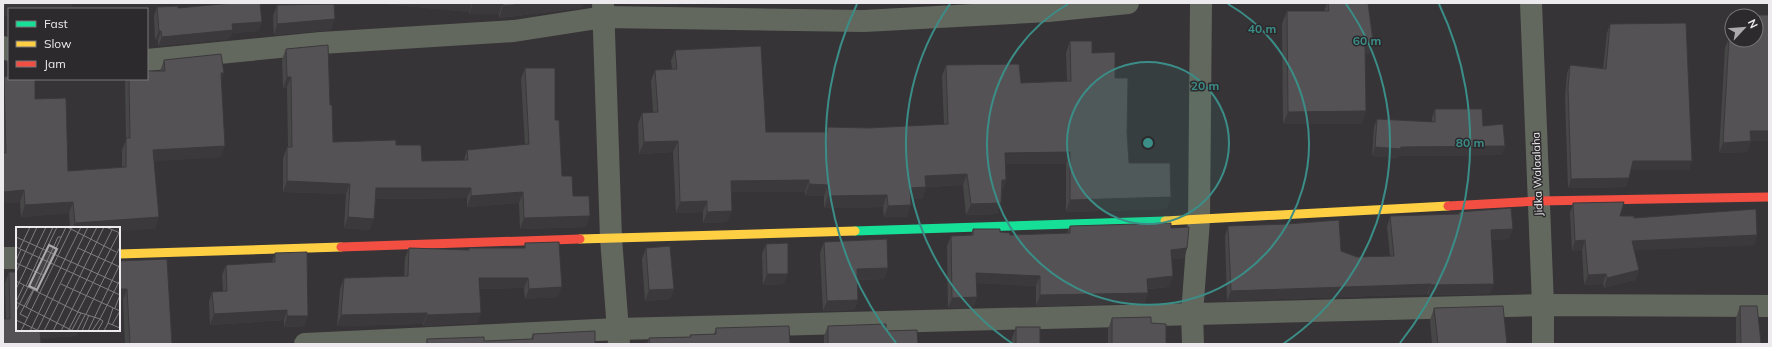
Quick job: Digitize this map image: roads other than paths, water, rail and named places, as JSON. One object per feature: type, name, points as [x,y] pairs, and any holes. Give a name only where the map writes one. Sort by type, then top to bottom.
[{"type":"street","points":[[148,60],[320,43],[514,30],[603,10],[864,21],[1048,11],[1128,3]]},
{"type":"street","points":[[1193,344],[1192,314],[1199,220],[1201,3]]},
{"type":"street","name":"Jidka Walaalaha","points":[[1531,3],[1543,306],[1543,344]]},
{"type":"street","points":[[603,10],[611,238],[619,336]]},
{"type":"street","points":[[120,254],[1199,220],[1538,201],[1769,197]]},
{"type":"street","points":[[3,258],[16,258]]},
{"type":"street","points":[[305,344],[619,336],[1192,314],[1543,306],[1769,306]]}]
